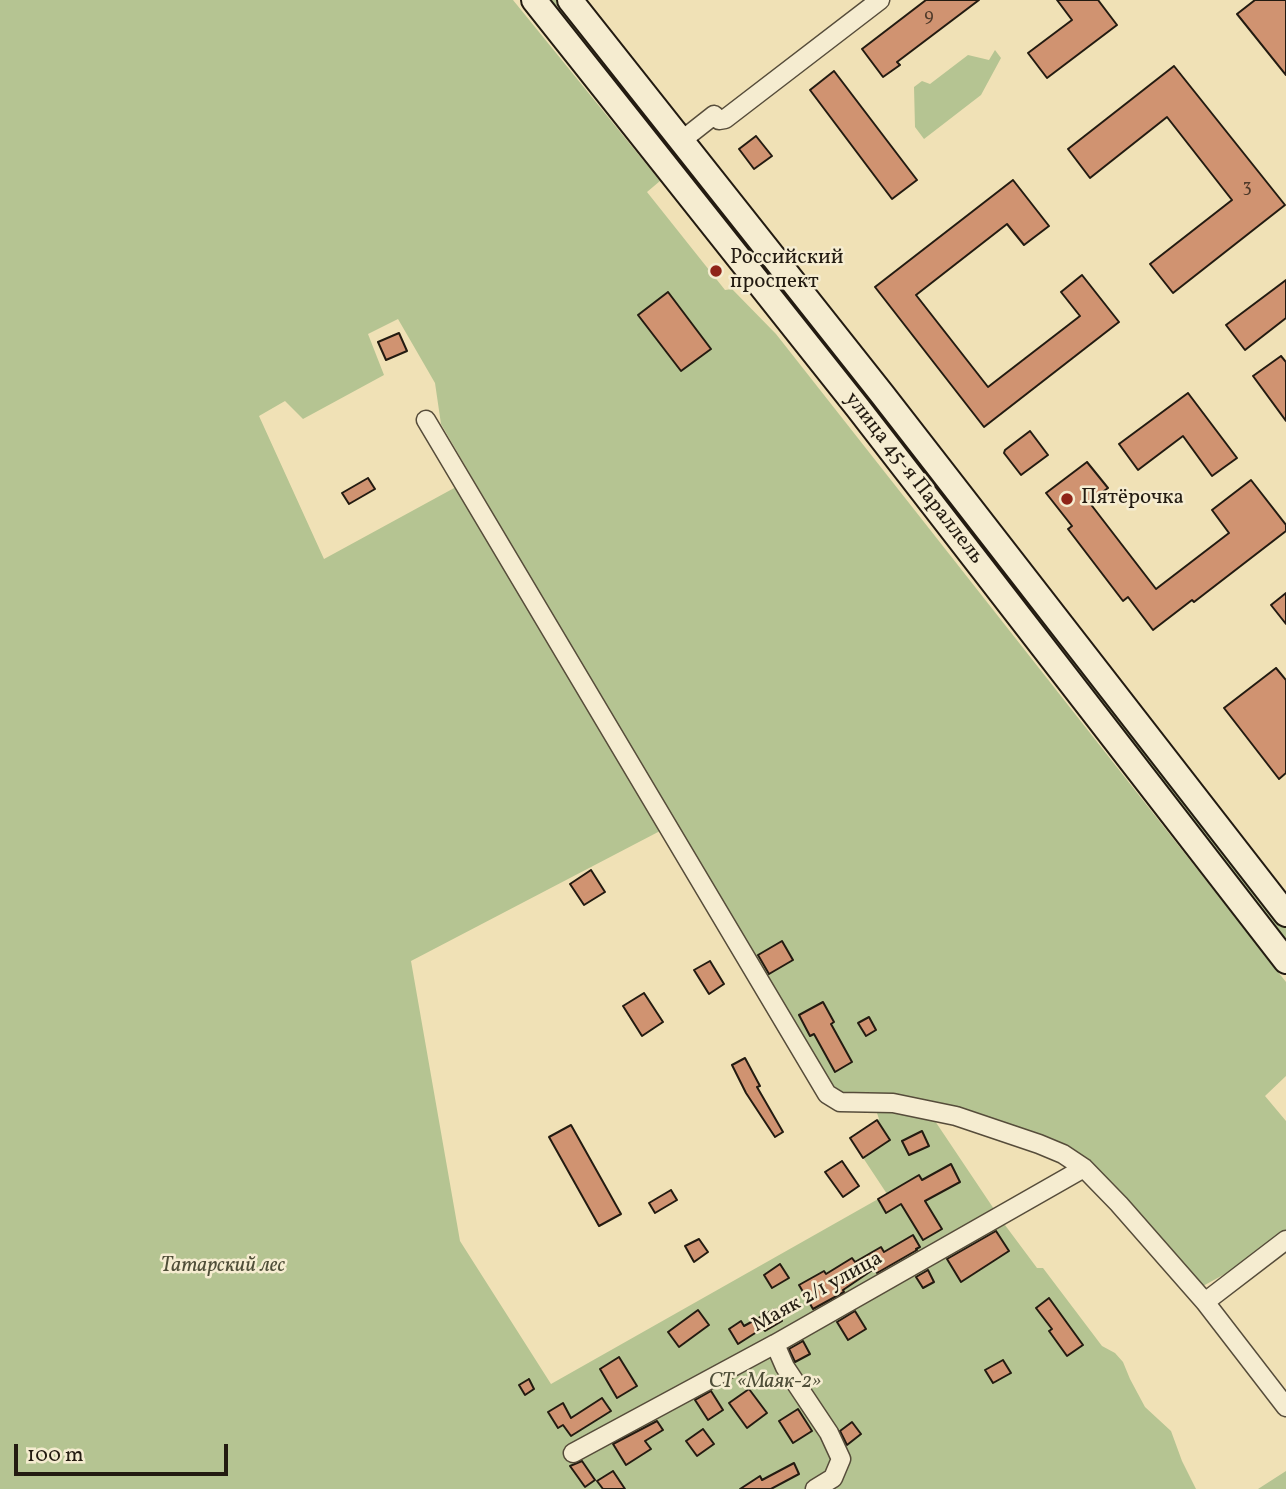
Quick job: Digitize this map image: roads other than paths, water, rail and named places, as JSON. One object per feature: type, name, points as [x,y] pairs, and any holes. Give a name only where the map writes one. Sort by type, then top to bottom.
[{"type":"main road","name":"улица 45-я Параллель","points":[[534,0],[850,397],[1286,961]]},
{"type":"main road","name":"улица 45-я Параллель","points":[[569,0],[874,383],[1286,914]]},
{"type":"street","points":[[681,141],[714,115],[719,120],[725,120],[880,0]]},
{"type":"street","points":[[426,420],[827,1094],[840,1102],[893,1103],[956,1116],[1039,1144],[1063,1154],[1084,1168],[1205,1302],[1286,1407]]},
{"type":"street","name":"Маяк 2/1 улица","points":[[573,1453],[775,1344],[1084,1168]]},
{"type":"street","points":[[1205,1302],[1286,1240]]},
{"type":"street","points":[[775,1344],[785,1367],[829,1433],[841,1459],[833,1478],[815,1489]]},
{"type":"place","name":"Российский проспект","points":[[716,271]]},
{"type":"place","name":"Пятёрочка","points":[[1067,499]]},
{"type":"park label","name":"Татарский лес","points":[[223,1267]]},
{"type":"park label","name":"СТ «Маяк-2»","points":[[765,1383]]}]
